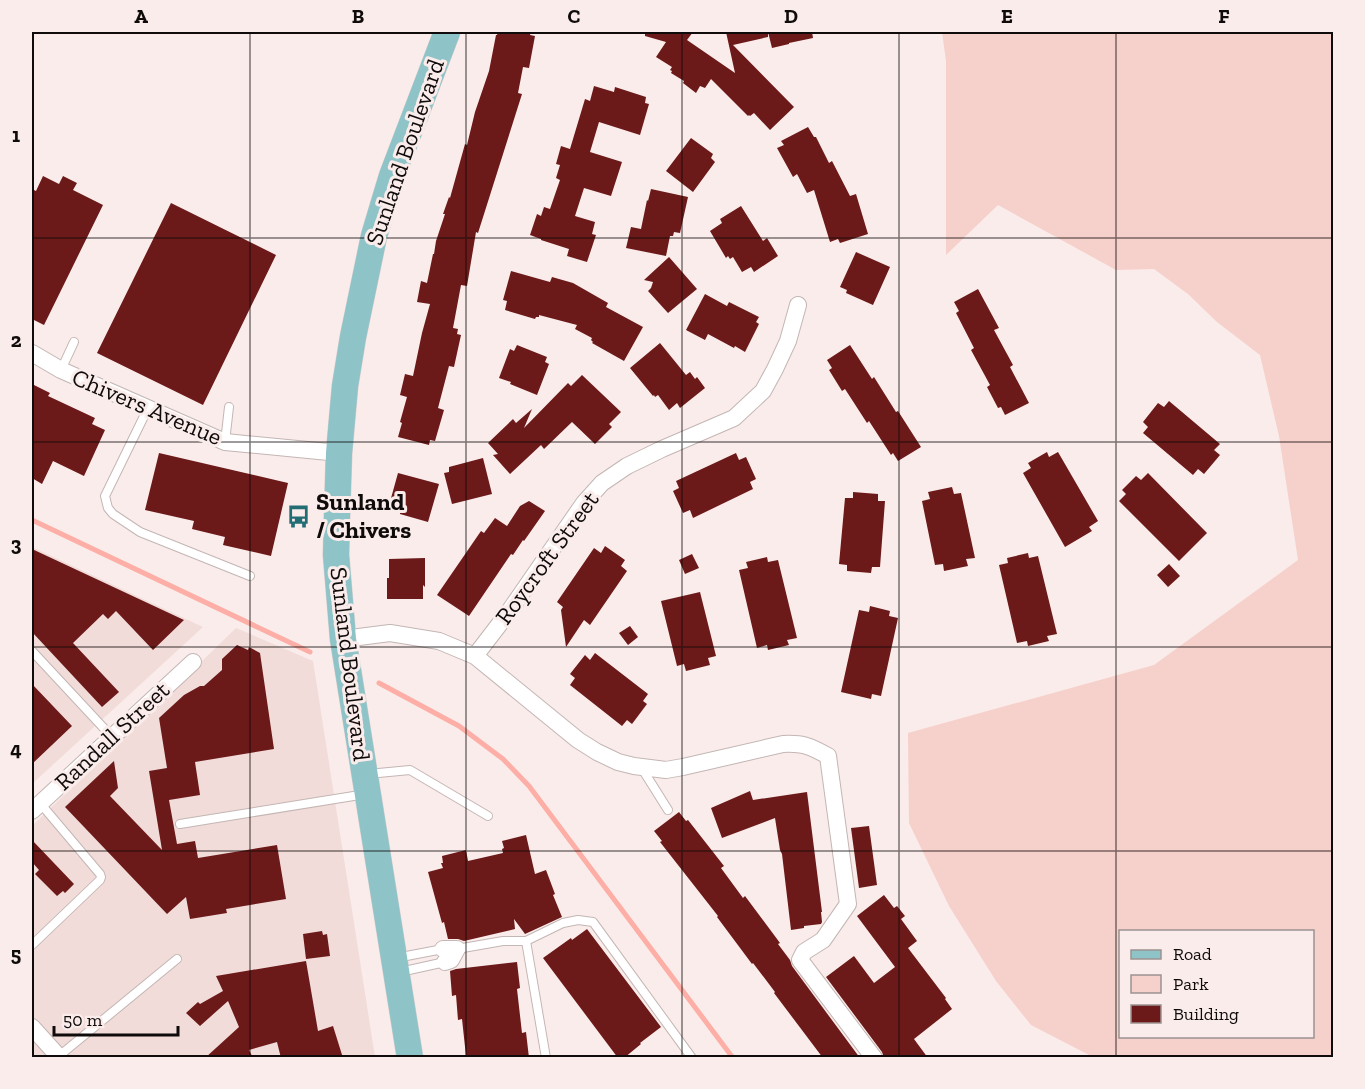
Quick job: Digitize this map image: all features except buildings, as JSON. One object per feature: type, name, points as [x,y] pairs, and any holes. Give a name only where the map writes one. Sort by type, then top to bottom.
[{"type":"main road","name":"Sunland Boulevard","points":[[410,1058],[343,639],[336,555],[339,453],[352,337],[374,236],[392,176],[447,32]]},
{"type":"street","name":"Roycroft Street","points":[[475,656],[508,613],[584,503],[602,483],[627,466],[734,418],[763,391],[788,341],[798,305]]},
{"type":"street","name":"Chivers Avenue","points":[[32,353],[61,370],[225,442],[339,453]]},
{"type":"street","points":[[343,639],[390,633],[439,641],[475,656],[578,740],[618,762],[666,770],[796,743],[810,746],[828,756],[848,904],[823,940],[804,952],[800,960],[874,1058]]},
{"type":"street","name":"Randall Street","points":[[36,807],[193,662]]},
{"type":"street","points":[[32,1027],[60,1057]]},
{"type":"lane","points":[[61,370],[74,342]]},
{"type":"lane","points":[[225,442],[229,407]]},
{"type":"lane","points":[[148,408],[105,496],[108,508],[118,518],[140,532],[250,576]]},
{"type":"lane","points":[[32,651],[112,737]]},
{"type":"lane","points":[[641,767],[668,810]]},
{"type":"lane","points":[[180,824],[366,784],[410,770],[488,816]]},
{"type":"lane","points":[[32,945],[101,877],[36,807]]},
{"type":"lane","points":[[395,965],[503,941],[526,941],[563,923],[578,920],[593,922],[692,1058]]},
{"type":"lane","points":[[526,941],[546,1058]]},
{"type":"lane","points":[[395,965],[448,953]]},
{"type":"lane","points":[[60,1057],[177,959]]},
{"type":"shaded area","points":[[32,547],[203,627],[32,784]]},
{"type":"shaded area","points":[[236,628],[313,661],[375,1057],[32,1058],[32,826]]},
{"type":"green space","points":[[942,32],[1333,32],[1333,1057],[1093,1057],[1031,1025],[996,981],[949,906],[909,823],[908,733],[1154,665],[1298,560],[1279,436],[1260,355],[1217,322],[1188,294],[1154,269],[1116,270],[998,205],[946,255],[946,61]]},
{"type":"waterway","points":[[32,520],[310,652]]},
{"type":"waterway","points":[[379,683],[459,726],[503,759],[529,786],[733,1058]]},
{"type":"place","name":"Sunland / Chivers","points":[[298,516]]}]
